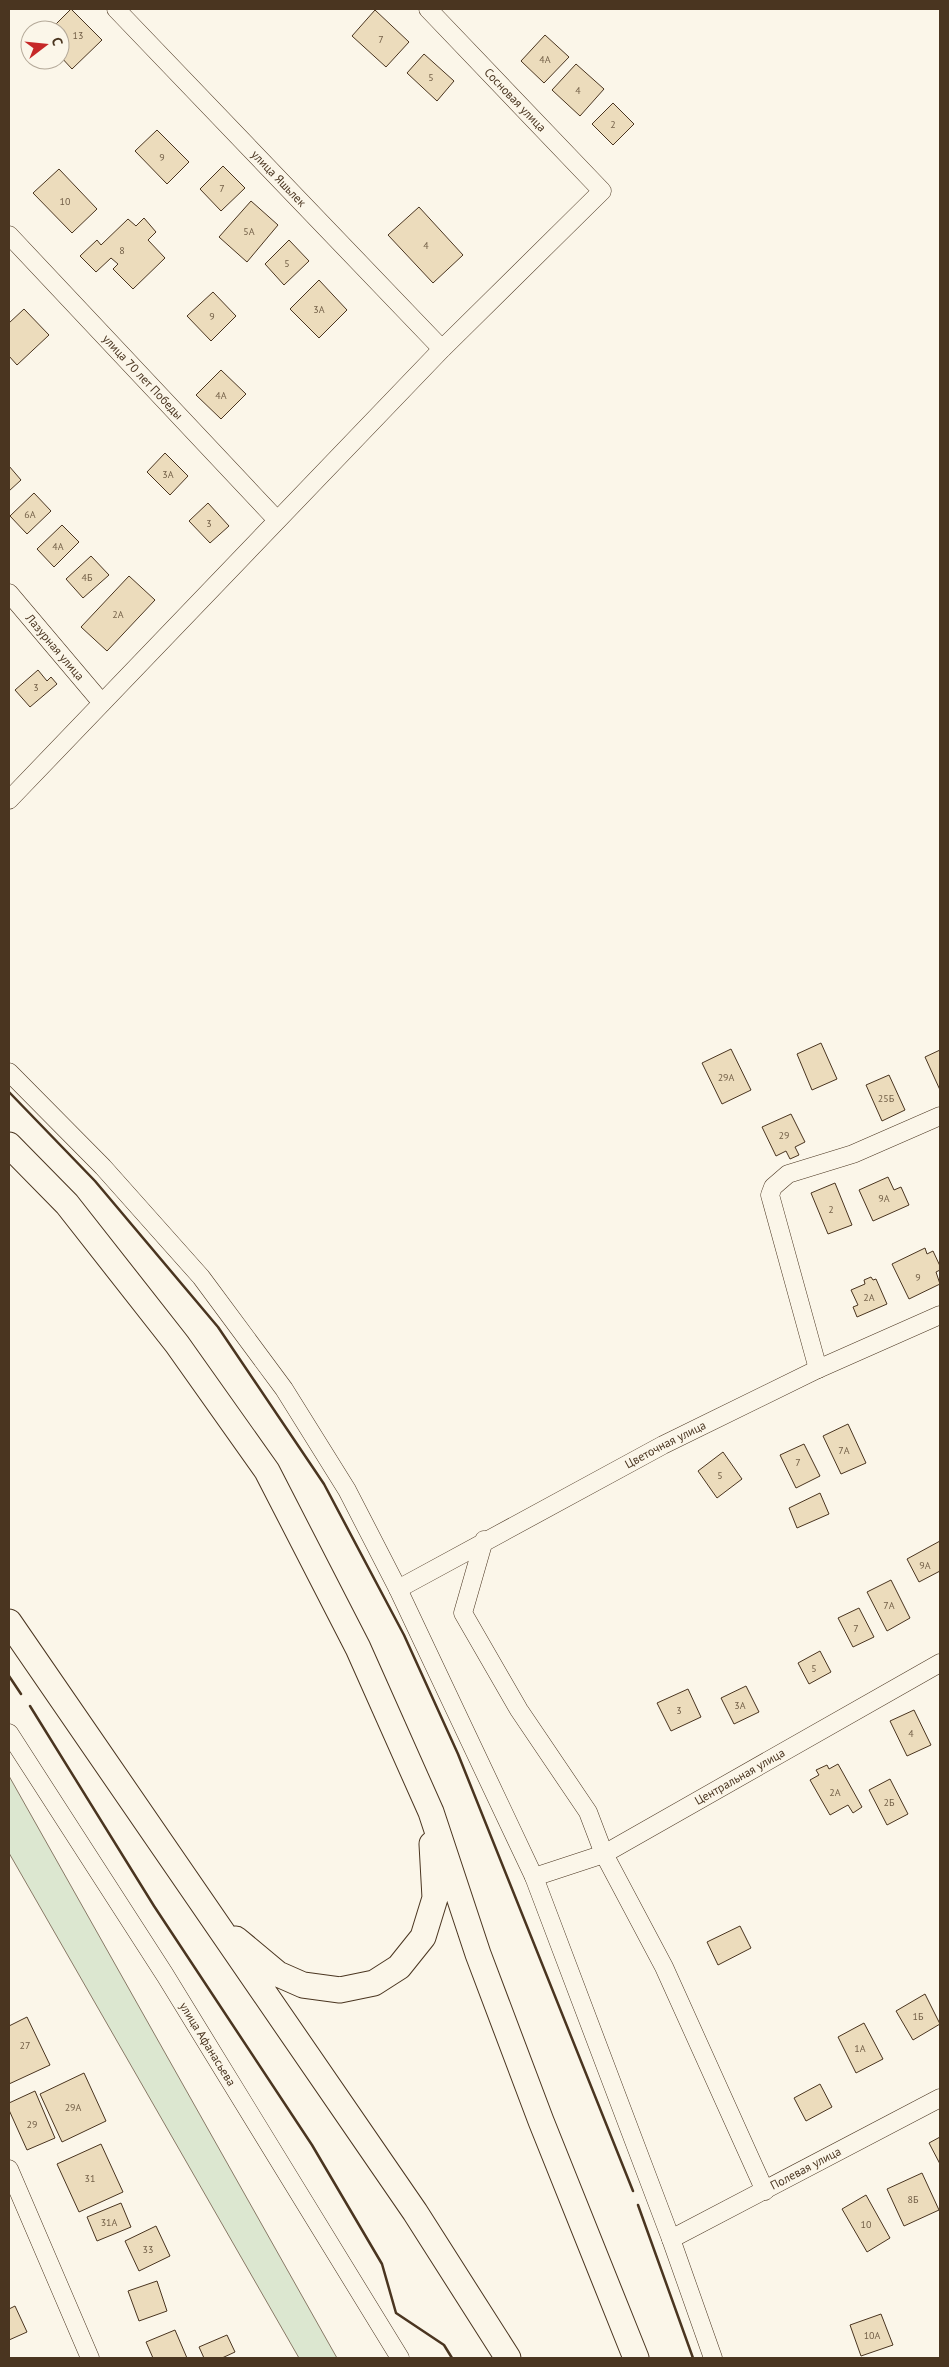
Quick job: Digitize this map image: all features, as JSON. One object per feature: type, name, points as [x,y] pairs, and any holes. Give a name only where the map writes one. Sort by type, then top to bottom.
[{"type":"main road","points":[[9,1145],[67,1204],[177,1344],[267,1471],[358,1648],[431,1812],[478,1954],[541,2121],[636,2358]]},
{"type":"main road","points":[[9,1622],[416,2212],[508,2358]]},
{"type":"main road","points":[[210,1916],[278,1974],[303,1985],[340,1990],[374,1983],[399,1967],[423,1937],[435,1898],[431,1812]]},
{"type":"street","name":"улица Яшьлек","points":[[116,9],[442,349]]},
{"type":"street","name":"Сосновая улица","points":[[428,9],[602,191],[442,349]]},
{"type":"street","name":"улица 70 лет Победы","points":[[9,235],[277,520]]},
{"type":"street","points":[[9,800],[442,349]]},
{"type":"street","name":"Лазурная улица","points":[[9,593],[102,703]]},
{"type":"street","points":[[9,1072],[103,1167],[201,1276],[288,1397],[347,1490],[398,1589],[534,1878],[671,2238],[713,2358]]},
{"type":"street","points":[[818,1370],[770,1195],[773,1186],[788,1174],[853,1154],[940,1116]]},
{"type":"street","name":"Цветочная улица","points":[[398,1589],[484,1540],[663,1445],[818,1370],[940,1315]]},
{"type":"street","points":[[484,1540],[463,1613],[519,1710],[588,1812],[604,1854],[664,1967],[764,2191]]},
{"type":"street","name":"Центральная улица","points":[[534,1878],[604,1854],[940,1663]]},
{"type":"street","name":"улица Афанасьева","points":[[9,1733],[170,1983],[400,2358]]},
{"type":"street","name":"Полевая улица","points":[[671,2238],[940,2098]]},
{"type":"street","points":[[9,2169],[90,2358]]},
{"type":"green space","points":[[9,1776],[337,2358],[299,2358],[9,1853]]},
{"type":"building","points":[[71,9],[102,40],[72,69],[70,67],[70,20],[60,20]]},
{"type":"building","points":[[375,10],[409,42],[386,67],[352,36]]},
{"type":"building","points":[[545,35],[569,57],[544,83],[521,61]]},
{"type":"building","points":[[424,54],[454,81],[437,101],[407,73]]},
{"type":"building","points":[[576,64],[604,89],[580,116],[552,90]]},
{"type":"building","points":[[613,103],[634,124],[613,145],[592,124]]},
{"type":"building","points":[[157,130],[189,162],[167,184],[135,151]]},
{"type":"building","points":[[223,166],[245,188],[221,211],[200,189]]},
{"type":"building","points":[[59,169],[97,209],[72,233],[33,193]]},
{"type":"building","points":[[251,201],[278,225],[247,262],[219,237]]},
{"type":"building","points":[[419,207],[463,255],[433,283],[388,235]]},
{"type":"building","points":[[144,218],[156,232],[148,240],[165,258],[133,289],[113,269],[118,264],[111,258],[96,272],[80,256],[97,240],[101,245],[128,219],[136,226]]},
{"type":"building","points":[[289,240],[309,261],[284,285],[265,264]]},
{"type":"building","points":[[319,280],[347,310],[319,338],[290,309]]},
{"type":"building","points":[[213,292],[236,316],[211,341],[187,316]]},
{"type":"building","points":[[24,309],[49,335],[17,365],[9,356],[9,323]]},
{"type":"building","points":[[221,370],[246,394],[221,419],[196,395]]},
{"type":"building","points":[[165,453],[188,476],[170,495],[147,472]]},
{"type":"building","points":[[9,466],[21,480],[9,491]]},
{"type":"building","points":[[34,493],[51,511],[27,534],[10,516]]},
{"type":"building","points":[[208,503],[229,526],[210,543],[189,521]]},
{"type":"building","points":[[62,525],[79,542],[54,567],[37,549]]},
{"type":"building","points":[[91,556],[109,575],[83,598],[66,579]]},
{"type":"building","points":[[129,576],[155,600],[107,651],[81,627]]},
{"type":"building","points":[[38,670],[47,681],[51,677],[57,684],[30,707],[15,690]]},
{"type":"building","points":[[821,1043],[837,1079],[812,1090],[797,1054]]},
{"type":"building","points":[[731,1049],[751,1090],[722,1104],[702,1063]]},
{"type":"building","points":[[940,1050],[940,1090],[925,1057]]},
{"type":"building","points":[[889,1075],[905,1110],[882,1121],[866,1085]]},
{"type":"building","points":[[791,1114],[805,1142],[795,1147],[799,1155],[790,1159],[786,1151],[776,1156],[762,1127]]},
{"type":"building","points":[[888,1177],[894,1190],[901,1187],[909,1205],[873,1221],[859,1190]]},
{"type":"building","points":[[835,1183],[852,1225],[828,1234],[811,1193]]},
{"type":"building","points":[[925,1248],[927,1254],[933,1251],[940,1266],[940,1270],[936,1272],[940,1284],[909,1299],[892,1264]]},
{"type":"building","points":[[871,1277],[873,1280],[876,1279],[887,1304],[857,1317],[853,1307],[858,1305],[851,1290],[865,1284],[864,1280]]},
{"type":"building","points":[[848,1424],[866,1463],[841,1474],[823,1436]]},
{"type":"building","points":[[804,1444],[820,1476],[796,1488],[780,1455]]},
{"type":"building","points":[[723,1452],[742,1479],[717,1498],[698,1471]]},
{"type":"building","points":[[820,1493],[829,1514],[797,1528],[789,1508]]},
{"type":"building","points":[[940,1541],[940,1571],[919,1582],[907,1559]]},
{"type":"building","points":[[891,1580],[910,1618],[887,1631],[867,1592]]},
{"type":"building","points":[[859,1608],[874,1637],[853,1647],[838,1618]]},
{"type":"building","points":[[820,1651],[831,1672],[809,1684],[798,1663]]},
{"type":"building","points":[[746,1686],[759,1712],[734,1724],[721,1698]]},
{"type":"building","points":[[688,1689],[701,1717],[671,1731],[657,1703]]},
{"type":"building","points":[[914,1710],[931,1745],[907,1756],[890,1721]]},
{"type":"building","points":[[838,1764],[862,1807],[853,1813],[848,1805],[830,1815],[810,1780],[819,1775],[816,1770],[827,1765],[829,1769]]},
{"type":"building","points":[[890,1779],[908,1814],[887,1825],[869,1790]]},
{"type":"building","points":[[740,1926],[751,1948],[718,1965],[707,1942]]},
{"type":"building","points":[[925,1994],[940,2024],[913,2040],[896,2011]]},
{"type":"building","points":[[27,2017],[50,2065],[9,2084],[9,2026]]},
{"type":"building","points":[[864,2023],[883,2059],[856,2073],[838,2037]]},
{"type":"building","points":[[84,2073],[106,2121],[62,2142],[40,2094]]},
{"type":"building","points":[[820,2084],[832,2107],[806,2121],[794,2098]]},
{"type":"building","points":[[35,2091],[55,2138],[27,2150],[9,2110],[9,2103]]},
{"type":"building","points":[[940,2137],[940,2164],[929,2143]]},
{"type":"building","points":[[101,2144],[123,2192],[79,2212],[57,2164]]},
{"type":"building","points":[[922,2173],[939,2210],[904,2226],[887,2189]]},
{"type":"building","points":[[866,2195],[890,2238],[867,2252],[842,2209]]},
{"type":"building","points":[[121,2203],[131,2227],[97,2241],[87,2217]]},
{"type":"building","points":[[156,2226],[170,2256],[139,2271],[125,2241]]},
{"type":"building","points":[[157,2281],[167,2311],[139,2321],[128,2291]]},
{"type":"building","points":[[15,2306],[27,2332],[9,2340],[9,2309]]},
{"type":"building","points":[[881,2314],[893,2345],[861,2356],[850,2325]]},
{"type":"building","points":[[175,2330],[187,2358],[153,2358],[146,2342]]},
{"type":"building","points":[[227,2335],[235,2352],[222,2358],[204,2358],[199,2347]]},
{"type":"wall","points":[[9,1092],[95,1181],[218,1327],[324,1484],[404,1635],[458,1754],[633,2191]]},
{"type":"wall","points":[[9,1676],[21,1694]]},
{"type":"wall","points":[[30,1706],[154,1906],[312,2145],[382,2264],[396,2313],[444,2345],[452,2358]]},
{"type":"wall","points":[[638,2205],[693,2358]]}]
